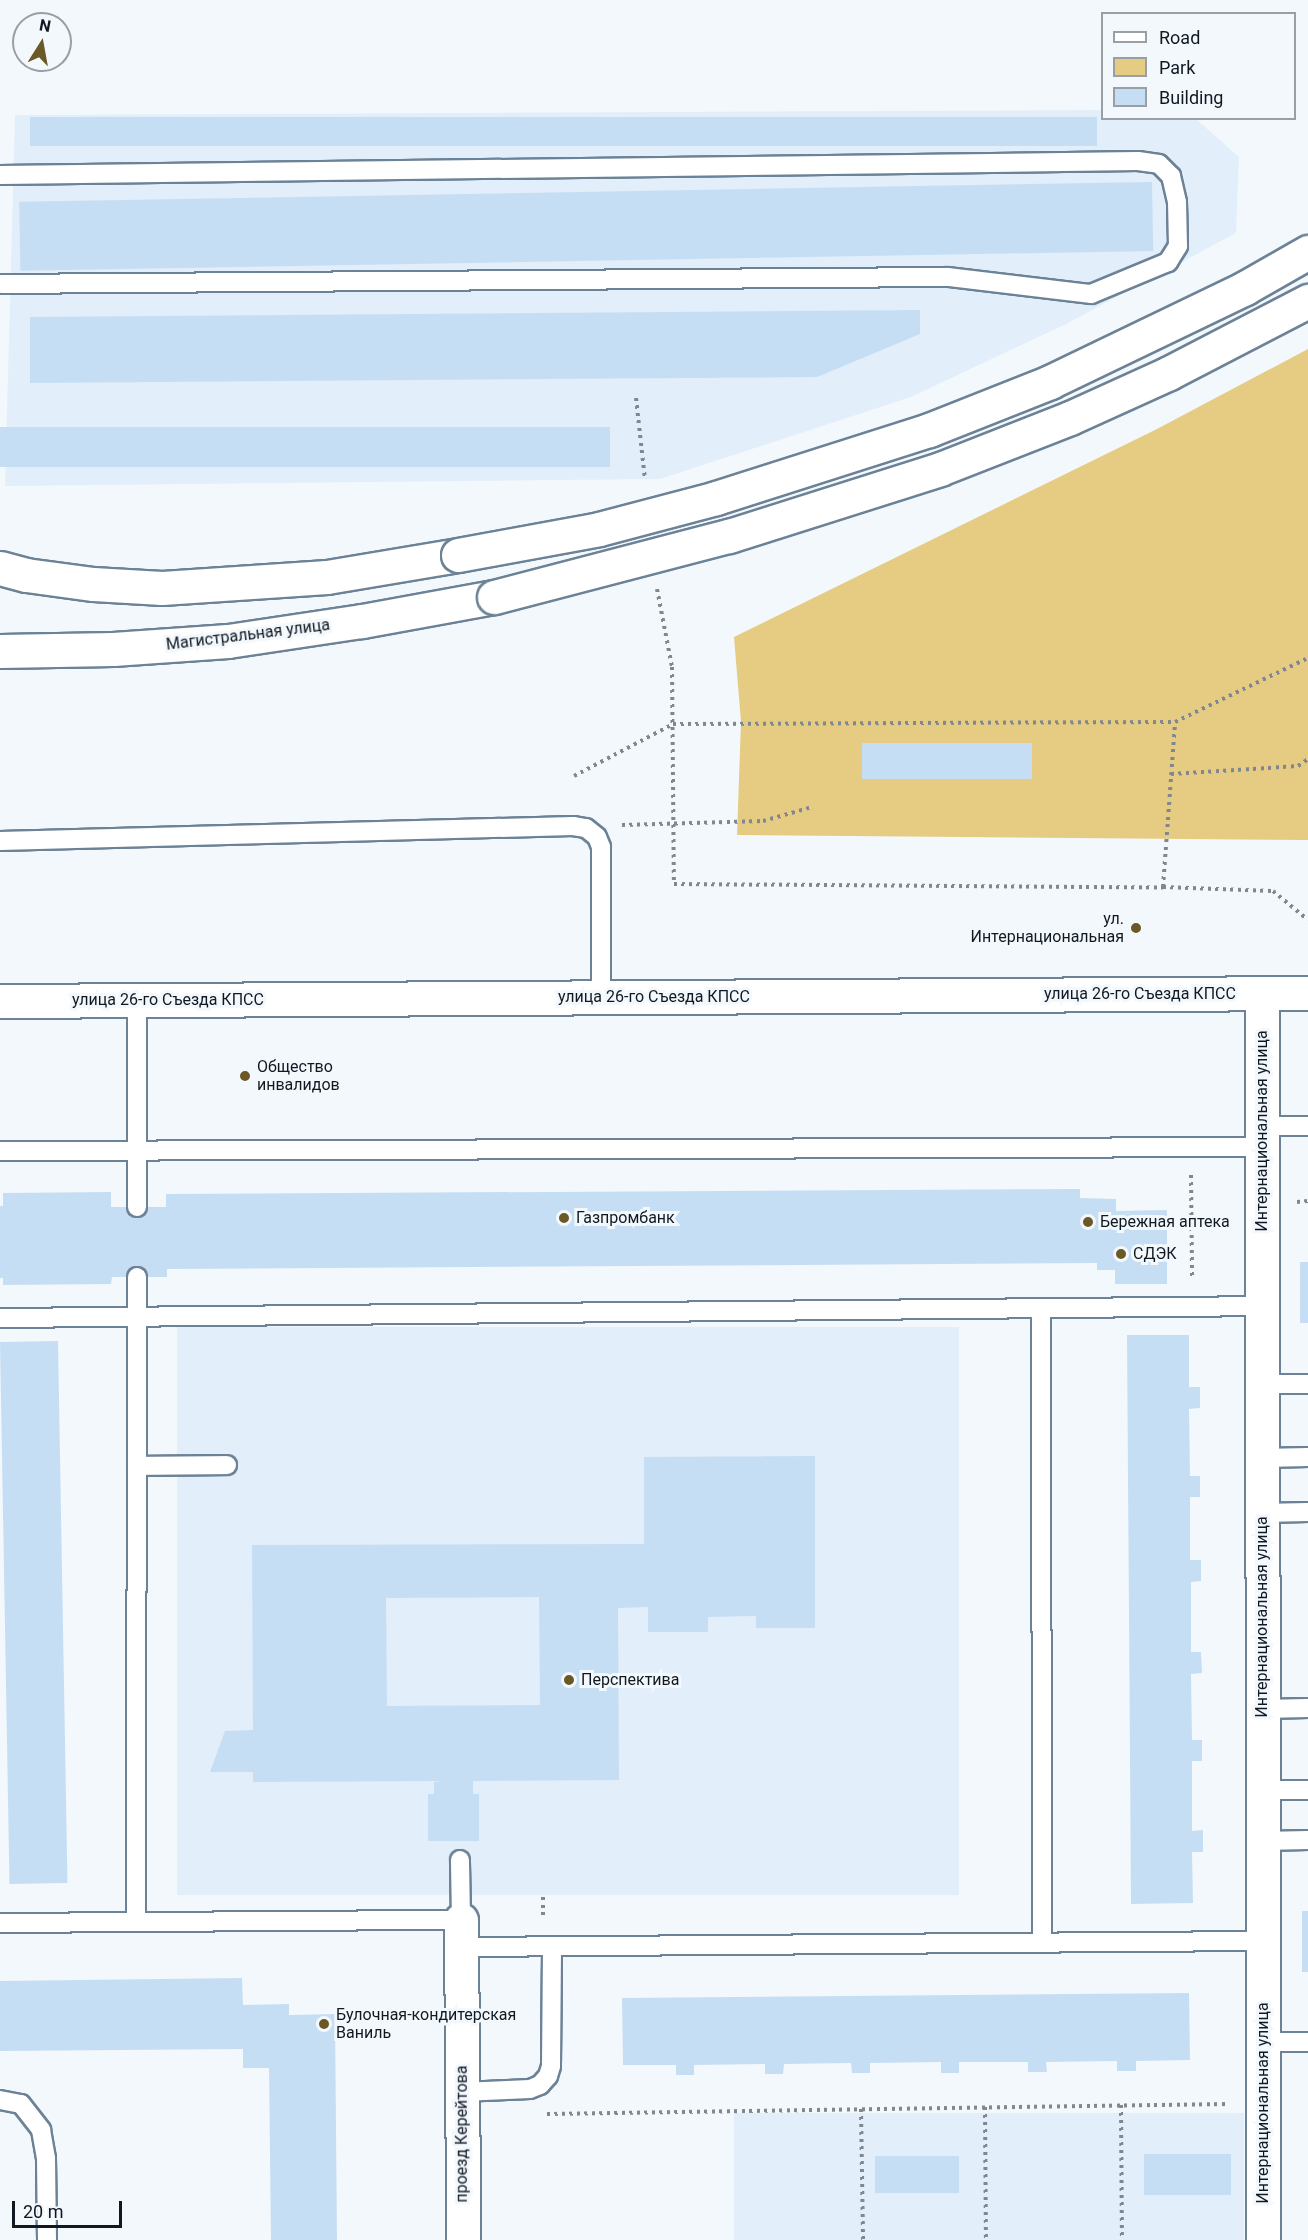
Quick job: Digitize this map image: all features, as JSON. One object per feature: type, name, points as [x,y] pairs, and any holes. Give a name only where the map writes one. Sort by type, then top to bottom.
[{"type":"main road","points":[[0,568],[93,584],[162,588],[327,577],[600,530],[716,498],[929,430],[1071,372],[1245,288],[1308,252]]},
{"type":"main road","name":"Магистральная улица","points":[[0,651],[113,649],[228,641],[362,621],[494,597],[729,536],[940,469],[1070,418],[1169,373],[1308,301]]},
{"type":"main road","name":"Интернациональная улица","points":[[1262,993],[1263,2240]]},
{"type":"main road","name":"улица 26-го Съезда КПСС","points":[[0,1001],[1308,993]]},
{"type":"main road","name":"проезд Керейтова","points":[[461,1933],[463,2240]]},
{"type":"lane","points":[[0,175],[1138,161],[1159,164],[1171,176],[1177,202],[1178,246],[1168,262],[1091,294],[948,277],[1,284]]},
{"type":"lane","points":[[0,841],[573,826],[586,828],[597,837],[601,847],[601,997]]},
{"type":"lane","points":[[137,1000],[137,1206]]},
{"type":"lane","points":[[0,1151],[1190,1148],[1308,1126]]},
{"type":"lane","points":[[136,1922],[137,1277]]},
{"type":"lane","points":[[0,1318],[1262,1306]]},
{"type":"lane","points":[[1041,1308],[1042,1943]]},
{"type":"lane","points":[[1262,1384],[1308,1384]]},
{"type":"lane","points":[[1262,1458],[1308,1457]]},
{"type":"lane","points":[[137,1466],[227,1465]]},
{"type":"lane","points":[[1262,1512],[1308,1512]]},
{"type":"lane","points":[[1263,1709],[1308,1708]]},
{"type":"lane","points":[[1263,1790],[1308,1790]]},
{"type":"lane","points":[[1263,1841],[1308,1840]]},
{"type":"lane","points":[[460,1860],[461,1933]]},
{"type":"lane","points":[[0,1923],[136,1922],[461,1933],[552,1946],[1263,1941]]},
{"type":"lane","points":[[462,2092],[530,2090],[540,2085],[548,2076],[551,2066],[552,1946]]},
{"type":"lane","points":[[1263,2042],[1308,2042]]},
{"type":"lane","points":[[0,2100],[21,2104],[41,2130],[46,2158],[46,2240]]},
{"type":"path","points":[[659,602],[672,667],[674,884],[1163,887],[1273,891],[1308,921]]},
{"type":"path","points":[[574,776],[673,724],[1174,722],[1308,658]]},
{"type":"path","points":[[1163,887],[1174,722]]},
{"type":"path","points":[[1171,774],[1298,766],[1308,759]]},
{"type":"path","points":[[573,826],[763,821],[809,808]]},
{"type":"path","points":[[1190,1148],[1193,1307]]},
{"type":"path","points":[[544,2114],[1263,2103]]},
{"type":"path","points":[[1121,2105],[1122,2240]]},
{"type":"path","points":[[985,2107],[986,2240]]},
{"type":"path","points":[[861,2109],[863,2240]]},
{"type":"shaded area","points":[[1101,110],[1101,120],[1197,120],[1239,157],[1236,233],[1066,324],[911,397],[660,479],[5,486],[15,115]]},
{"type":"shaded area","name":"Перспектива","points":[[177,1327],[959,1327],[959,1895],[177,1895]]},
{"type":"shaded area","points":[[734,2113],[1244,2113],[1244,2240],[734,2240]]},
{"type":"green space","points":[[1308,349],[1308,840],[737,835],[741,722],[734,637],[1157,429]]},
{"type":"building","points":[[30,117],[1097,117],[1097,146],[30,146]]},
{"type":"building","points":[[1152,182],[1153,251],[20,271],[19,202]]},
{"type":"building","points":[[920,310],[920,334],[817,377],[30,383],[30,317]]},
{"type":"building","points":[[0,427],[610,427],[610,467],[0,467]]},
{"type":"building","points":[[862,743],[1032,743],[1032,779],[862,779]]},
{"type":"building","points":[[1080,1189],[1080,1198],[1116,1199],[1116,1211],[1167,1210],[1167,1284],[1115,1284],[1115,1270],[1097,1270],[1097,1263],[167,1269],[167,1277],[112,1277],[111,1284],[3,1285],[3,1278],[0,1278],[0,1206],[3,1206],[3,1193],[111,1192],[111,1207],[166,1207],[166,1194]]},
{"type":"building","points":[[1300,1262],[1308,1262],[1308,1323],[1300,1323]]},
{"type":"building","points":[[1127,1335],[1189,1335],[1189,1387],[1200,1387],[1200,1408],[1189,1409],[1190,1476],[1200,1476],[1200,1497],[1190,1497],[1190,1560],[1201,1560],[1201,1581],[1191,1582],[1191,1652],[1201,1652],[1202,1673],[1191,1674],[1192,1740],[1202,1740],[1202,1761],[1192,1761],[1192,1831],[1203,1830],[1203,1852],[1192,1852],[1193,1903],[1131,1904]]},
{"type":"building","points":[[58,1341],[67,1883],[9,1884],[0,1342]]},
{"type":"building","points":[[815,1456],[815,1628],[756,1628],[756,1616],[708,1617],[708,1632],[648,1632],[648,1607],[618,1608],[619,1780],[473,1781],[473,1794],[479,1794],[479,1841],[428,1841],[428,1794],[434,1794],[434,1782],[441,1781],[253,1782],[253,1772],[210,1772],[225,1731],[253,1730],[252,1545],[644,1544],[644,1457]],"holes":[[[539,1597],[540,1705],[387,1706],[386,1598]]]},
{"type":"building","points":[[1302,1911],[1308,1911],[1308,1972],[1302,1972]]},
{"type":"building","points":[[242,1978],[243,2005],[289,2004],[289,2015],[335,2014],[337,2240],[271,2240],[269,2068],[243,2068],[243,2049],[0,2051],[0,1981]]},
{"type":"building","points":[[1189,1993],[1190,2060],[1136,2061],[1136,2071],[1117,2071],[1117,2061],[1046,2062],[1047,2072],[1028,2072],[1028,2062],[959,2062],[959,2073],[941,2073],[941,2062],[870,2063],[870,2073],[852,2073],[851,2063],[784,2064],[783,2074],[765,2074],[765,2064],[694,2065],[694,2075],[676,2075],[676,2065],[623,2065],[622,1998]]},
{"type":"building","points":[[1144,2154],[1231,2154],[1231,2195],[1144,2195]]},
{"type":"building","points":[[875,2156],[959,2156],[959,2193],[875,2193]]},
{"type":"place","name":"ул. Интернациональная","points":[[1136,928]]},
{"type":"place","name":"Общество инвалидов","points":[[245,1076]]},
{"type":"place","name":"Газпромбанк","points":[[564,1218]]},
{"type":"place","name":"Бережная аптека","points":[[1088,1222]]},
{"type":"place","name":"СДЭК","points":[[1121,1254]]},
{"type":"place","name":"Перспектива","points":[[569,1680]]},
{"type":"place","name":"Булочная-кондитерская Ваниль","points":[[324,2024]]}]
